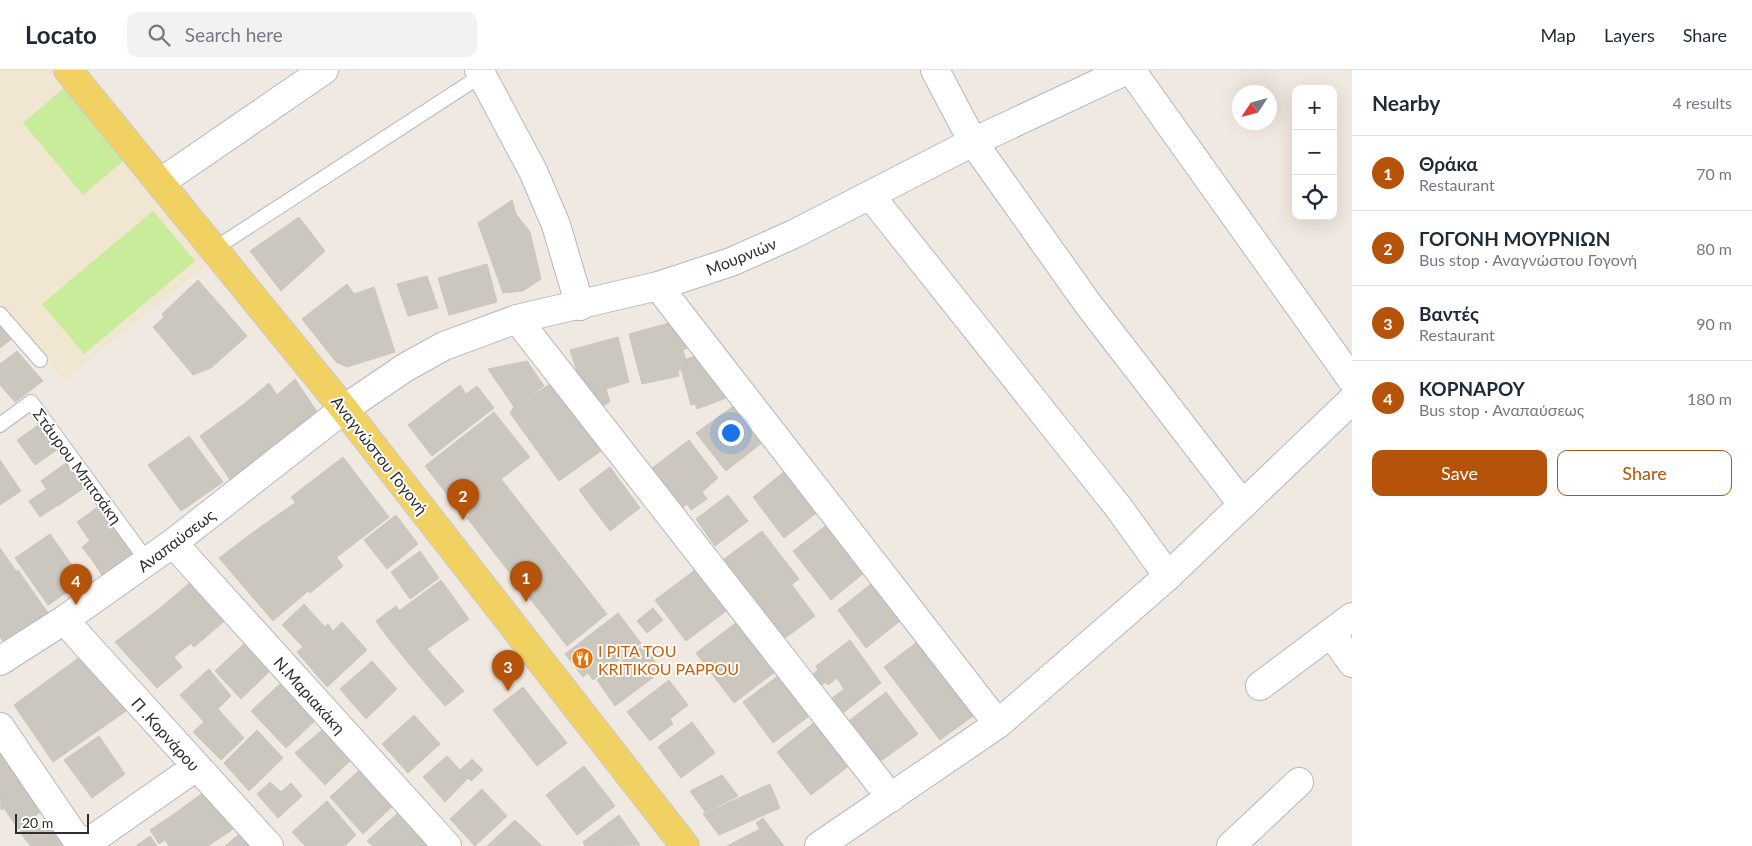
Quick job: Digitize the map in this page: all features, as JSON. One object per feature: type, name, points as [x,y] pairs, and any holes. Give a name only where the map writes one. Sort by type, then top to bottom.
[{"type":"main road","name":"Αναγνώστου Γογονή","points":[[68,71],[161,182],[344,409],[685,846]]},
{"type":"street","points":[[161,182],[324,70]]},
{"type":"street","points":[[935,70],[973,142],[1088,304],[1243,505]]},
{"type":"street","points":[[1129,70],[1352,380]]},
{"type":"street","name":"Μουρνιών","points":[[344,409],[406,367],[444,346],[517,320],[658,286],[731,262],[794,234],[973,142],[1129,70]]},
{"type":"street","points":[[481,73],[533,171],[548,207],[580,306]]},
{"type":"street","points":[[870,195],[1119,508],[1168,576]]},
{"type":"street","points":[[658,286],[998,724]]},
{"type":"street","points":[[517,320],[891,798]]},
{"type":"street","points":[[819,846],[998,724],[1168,576],[1352,400]]},
{"type":"street","name":"Αναπαύσεως","points":[[0,661],[64,620],[174,543],[344,409]]},
{"type":"street","name":"Ν.Μαριακάκη","points":[[174,543],[446,846]]},
{"type":"street","name":"Π .Κορνάρου","points":[[64,620],[269,846]]},
{"type":"street","points":[[1260,686],[1341,625],[1352,663]]},
{"type":"street","points":[[0,727],[82,846],[196,767]]},
{"type":"street","points":[[1231,846],[1299,782]]},
{"type":"lane","points":[[214,249],[481,73]]},
{"type":"lane","points":[[0,314],[40,360]]},
{"type":"lane","name":"Στάυρου Μπιτσάκη","points":[[0,425],[31,402],[148,562]]},
{"type":"shaded area","points":[[0,70],[55,70],[214,259],[65,380],[0,305]]},
{"type":"green space","points":[[64,88],[124,160],[83,195],[23,123]]},
{"type":"green space","points":[[153,211],[195,261],[84,354],[42,304]]},
{"type":"building","points":[[512,200],[516,214],[530,232],[541,279],[523,291],[503,293],[478,223]]},
{"type":"building","points":[[299,217],[325,251],[281,291],[250,251]]},
{"type":"building","points":[[487,264],[497,302],[449,315],[438,278]]},
{"type":"building","points":[[427,276],[438,308],[408,316],[397,284]]},
{"type":"building","points":[[198,280],[247,336],[211,368],[193,375],[153,327],[164,317],[162,314]]},
{"type":"building","points":[[347,284],[354,294],[374,287],[395,352],[347,367],[336,362],[302,319]]},
{"type":"building","points":[[680,320],[688,348],[683,350],[688,367],[678,370],[679,376],[642,384],[629,334]]},
{"type":"building","points":[[0,322],[14,337],[0,348]]},
{"type":"building","points":[[618,337],[629,382],[606,389],[610,402],[600,407],[579,378],[570,350]]},
{"type":"building","points":[[17,351],[43,381],[15,402],[0,385],[0,364]]},
{"type":"building","points":[[704,354],[729,397],[697,409],[695,404],[691,405],[681,369],[688,367],[686,359]]},
{"type":"building","points":[[527,361],[544,386],[514,407],[488,369]]},
{"type":"building","points":[[295,379],[316,410],[316,418],[276,447],[244,404],[269,383],[277,395]]},
{"type":"building","points":[[552,383],[601,451],[559,481],[510,413],[514,407]]},
{"type":"building","points":[[460,385],[466,394],[477,386],[494,408],[432,456],[408,425]]},
{"type":"building","points":[[244,404],[276,447],[231,481],[200,436]]},
{"type":"building","points":[[735,405],[763,442],[726,471],[696,433]]},
{"type":"building","points":[[494,412],[530,457],[501,479],[607,614],[567,646],[467,518],[470,515],[464,508],[460,511],[425,466]]},
{"type":"building","points":[[43,422],[61,447],[35,465],[17,440]]},
{"type":"building","points":[[189,436],[223,482],[181,511],[148,465]]},
{"type":"building","points":[[689,440],[718,478],[702,492],[707,499],[691,510],[687,504],[676,512],[647,472]]},
{"type":"building","points":[[343,457],[389,517],[337,557],[291,497]]},
{"type":"building","points":[[0,460],[21,491],[0,505]]},
{"type":"building","points":[[70,460],[88,485],[58,506],[41,481]]},
{"type":"building","points":[[791,466],[824,507],[784,538],[753,497]]},
{"type":"building","points":[[610,467],[640,508],[610,531],[579,490]]},
{"type":"building","points":[[47,489],[58,505],[40,517],[29,501]]},
{"type":"building","points":[[728,495],[748,521],[715,546],[696,519]]},
{"type":"building","points":[[295,503],[343,566],[310,593],[256,530]]},
{"type":"building","points":[[102,504],[126,536],[92,560],[82,547],[90,541],[77,522]]},
{"type":"building","points":[[396,515],[418,544],[387,569],[364,540]]},
{"type":"building","points":[[833,520],[870,568],[831,600],[793,551]]},
{"type":"building","points":[[256,530],[308,591],[273,621],[219,558]]},
{"type":"building","points":[[762,531],[799,579],[756,612],[720,562]]},
{"type":"building","points":[[50,534],[83,581],[48,605],[15,558]]},
{"type":"building","points":[[126,536],[136,551],[102,575],[92,560]]},
{"type":"building","points":[[0,548],[16,571],[0,582]]},
{"type":"building","points":[[420,551],[439,578],[410,599],[391,572]]},
{"type":"building","points":[[18,570],[48,613],[5,644],[0,637],[0,582]]},
{"type":"building","points":[[695,570],[726,611],[686,641],[655,600]]},
{"type":"building","points":[[441,580],[469,619],[427,649],[399,611]]},
{"type":"building","points":[[876,580],[905,617],[866,648],[838,610]]},
{"type":"building","points":[[192,581],[227,619],[194,647],[159,609]]},
{"type":"building","points":[[792,585],[815,616],[785,638],[761,608]]},
{"type":"building","points":[[304,604],[325,627],[303,647],[282,625]]},
{"type":"building","points":[[396,606],[405,619],[385,634],[376,621]]},
{"type":"building","points":[[653,608],[663,620],[647,633],[637,621]]},
{"type":"building","points":[[159,609],[191,643],[174,657],[182,667],[157,688],[115,642]]},
{"type":"building","points":[[618,613],[641,643],[593,680],[588,673],[600,664],[582,641]]},
{"type":"building","points":[[405,619],[427,649],[409,664],[385,634]]},
{"type":"building","points":[[342,622],[367,650],[327,687],[297,652],[328,624],[333,631]]},
{"type":"building","points":[[737,622],[775,672],[734,703],[696,653]]},
{"type":"building","points":[[921,639],[977,713],[940,740],[884,667]]},
{"type":"building","points":[[850,640],[881,683],[838,717],[827,702],[844,689],[837,678],[828,685],[826,682],[822,685],[815,684],[812,676],[818,669],[816,666]]},
{"type":"building","points":[[247,641],[272,669],[241,699],[215,671]]},
{"type":"building","name":"I PITA TOU KRITIKOU PAPPOU","points":[[582,641],[599,664],[583,677],[565,654]]},
{"type":"building","points":[[643,645],[662,671],[615,706],[597,680]]},
{"type":"building","points":[[427,649],[464,691],[445,706],[409,664]]},
{"type":"building","points":[[84,654],[129,709],[53,762],[14,705]]},
{"type":"building","points":[[372,661],[397,689],[366,719],[340,689]]},
{"type":"building","points":[[209,669],[231,696],[204,722],[180,695]]},
{"type":"building","points":[[778,676],[808,717],[773,743],[743,702]]},
{"type":"building","points":[[285,679],[319,717],[286,748],[251,711]]},
{"type":"building","points":[[669,680],[688,705],[670,719],[673,724],[650,741],[627,712]]},
{"type":"building","points":[[523,687],[567,743],[537,766],[493,710]]},
{"type":"building","points":[[886,692],[918,734],[877,764],[846,723]]},
{"type":"building","points":[[218,709],[244,738],[221,760],[193,732]]},
{"type":"building","points":[[414,715],[440,744],[408,773],[382,744]]},
{"type":"building","points":[[816,721],[850,765],[811,795],[777,752]]},
{"type":"building","points":[[692,722],[715,753],[681,778],[658,747]]},
{"type":"building","points":[[328,725],[356,755],[325,785],[295,753]]},
{"type":"building","points":[[257,730],[283,758],[249,791],[224,763]]},
{"type":"building","points":[[0,734],[16,758],[0,769]]},
{"type":"building","points":[[99,736],[125,774],[92,798],[64,760]]},
{"type":"building","points":[[447,756],[460,770],[472,759],[483,770],[471,781],[468,778],[445,802],[423,777]]},
{"type":"building","points":[[12,761],[31,789],[1,810],[0,769]]},
{"type":"building","points":[[365,765],[397,802],[363,834],[330,797]]},
{"type":"building","points":[[584,766],[615,806],[577,835],[546,795]]},
{"type":"building","points":[[722,775],[738,796],[705,812],[690,791]]},
{"type":"building","points":[[270,782],[281,792],[291,783],[302,796],[278,818],[257,794]]},
{"type":"building","points":[[770,784],[780,808],[719,835],[703,814]]},
{"type":"building","points":[[31,789],[36,801],[25,808],[18,798]]},
{"type":"building","points":[[208,789],[239,825],[208,846],[196,846],[174,814]]},
{"type":"building","points":[[482,789],[507,816],[475,846],[450,819]]},
{"type":"building","points":[[18,798],[39,829],[25,839],[4,808]]},
{"type":"building","points":[[36,801],[43,810],[32,818],[25,808]]},
{"type":"building","points":[[327,801],[356,835],[345,846],[305,846],[292,832]]},
{"type":"building","points":[[400,811],[434,846],[373,846],[367,841]]},
{"type":"building","points":[[174,814],[196,846],[169,846],[165,840],[159,844],[150,830]]},
{"type":"building","points":[[619,815],[640,845],[585,846],[583,842]]},
{"type":"building","points":[[56,816],[66,846],[31,846],[25,839]]},
{"type":"building","points":[[763,818],[784,846],[727,846],[760,829],[756,823]]},
{"type":"building","points":[[515,820],[533,837],[524,846],[487,846]]},
{"type":"building","points":[[244,830],[259,846],[225,846]]},
{"type":"building","points":[[150,836],[157,846],[136,846]]},
{"type":"building","points":[[533,837],[542,846],[524,846]]},
{"type":"place","name":"ΓΟΓΟΝΗ ΜΟΥΡΝΙΩΝ","points":[[463,520]]},
{"type":"place","name":"Θράκα","points":[[526,602]]},
{"type":"place","name":"ΚΟΡΝΑΡΟΥ","points":[[76,605]]},
{"type":"place","name":"I PITA TOU KRITIKOU PAPPOU","points":[[582,659]]},
{"type":"place","name":"Βαντές","points":[[508,691]]}]
